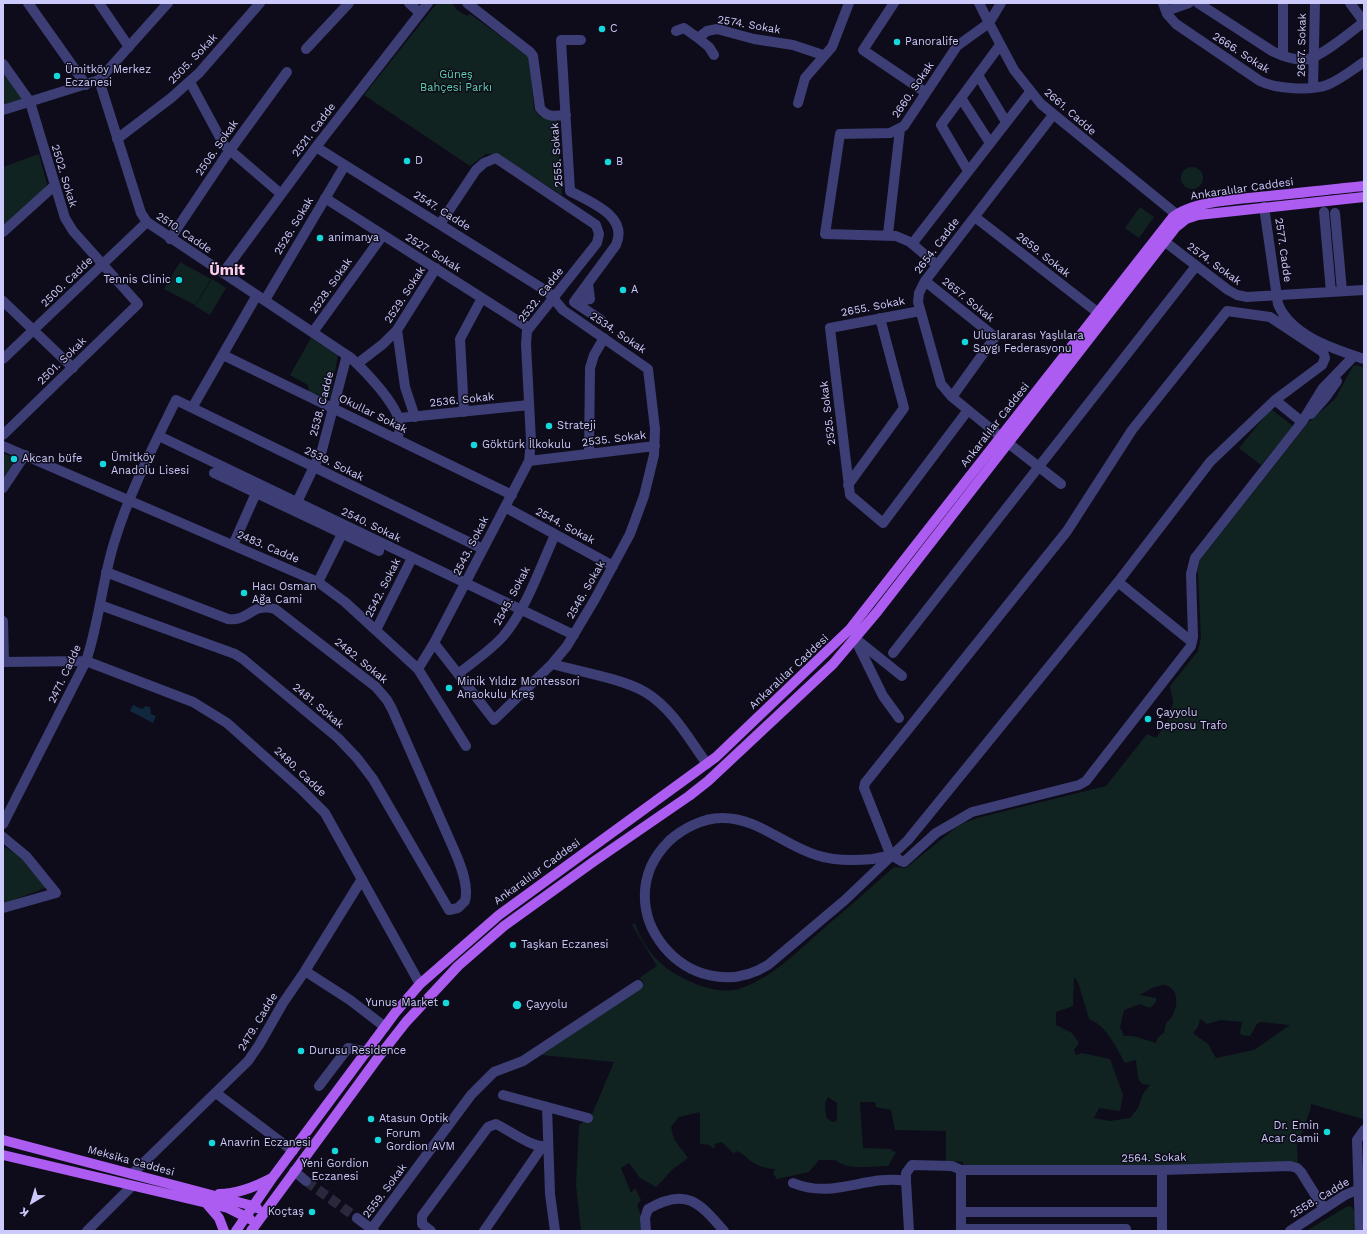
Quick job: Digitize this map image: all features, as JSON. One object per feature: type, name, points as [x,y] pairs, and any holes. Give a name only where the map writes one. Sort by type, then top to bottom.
[{"type":"main road","name":"Ankaralılar Caddesi","points":[[254,1227],[377,1059],[429,996],[473,952],[517,917],[592,862],[689,796],[714,775],[833,664],[856,639],[1097,312],[1166,224],[1179,218],[1191,208],[1224,202],[1364,186]]},
{"type":"main road","name":"Ankaralılar Caddesi","points":[[236,1231],[273,1177],[385,1027],[420,984],[469,939],[509,907],[707,764],[850,629],[1164,241],[1179,218],[1264,207],[1364,197]]},
{"type":"main road","points":[[707,764],[714,775]]},
{"type":"main road","points":[[509,907],[517,917]]},
{"type":"main road","points":[[420,984],[429,996]]},
{"type":"main road","name":"Meksika Caddesi","points":[[3,1140],[132,1174],[206,1199],[246,1216],[254,1227]]},
{"type":"main road","name":"Meksika Caddesi","points":[[3,1155],[132,1186],[253,1206],[264,1213]]},
{"type":"main road","points":[[283,1164],[294,1171]]},
{"type":"main road","points":[[224,1231],[219,1218],[206,1199],[256,1187],[273,1177]]},
{"type":"street","points":[[28,3],[86,85]]},
{"type":"street","points":[[99,3],[129,47]]},
{"type":"street","points":[[3,110],[99,80],[168,3]]},
{"type":"street","name":"2505. Sokak","points":[[117,139],[190,82],[260,3]]},
{"type":"street","points":[[306,49],[348,3]]},
{"type":"street","points":[[409,3],[420,13]]},
{"type":"street","name":"2521. Cadde","points":[[223,273],[316,147],[428,3]]},
{"type":"street","points":[[467,3],[522,44],[533,56],[540,108],[542,111],[549,116],[566,115]]},
{"type":"street","points":[[798,103],[805,78],[823,55],[830,50],[836,40],[849,3]]},
{"type":"street","points":[[894,3],[863,50],[925,92]]},
{"type":"street","name":"2661. Cadde","points":[[979,3],[1014,70],[1030,92],[1053,115],[1179,218]]},
{"type":"street","points":[[989,23],[1001,3]]},
{"type":"street","points":[[1164,7],[1189,3]]},
{"type":"street","points":[[1198,3],[1266,48],[1283,56],[1304,59],[1314,57],[1364,22],[1350,3]]},
{"type":"street","points":[[1283,3],[1283,56]]},
{"type":"street","name":"2667. Sokak","points":[[1313,87],[1315,3]]},
{"type":"street","name":"2666. Sokak","points":[[1164,7],[1176,24],[1260,81],[1278,86],[1313,87],[1329,84],[1364,62]]},
{"type":"street","name":"2660. Sokak","points":[[888,234],[825,234],[840,134],[890,133],[900,129],[910,118],[925,92],[960,43],[989,23]]},
{"type":"street","points":[[676,31],[684,28],[709,47],[714,55]]},
{"type":"street","name":"2574. Sokak","points":[[698,38],[707,31],[717,29],[754,39],[793,45],[823,55]]},
{"type":"street","name":"2555. Sokak","points":[[582,40],[561,40],[570,191],[611,214],[616,222],[618,232],[616,245],[574,302],[601,320]]},
{"type":"street","points":[[968,171],[941,125],[1000,45]]},
{"type":"street","name":"2502. Sokak","points":[[3,64],[30,102],[62,212],[68,224],[138,304]]},
{"type":"street","name":"2506. Sokak","points":[[170,239],[229,150],[287,72]]},
{"type":"street","points":[[978,75],[1006,122]]},
{"type":"street","name":"2510. Cadde","points":[[99,80],[141,213],[147,222],[170,239],[314,332],[347,356],[357,364],[380,390],[399,418]]},
{"type":"street","points":[[190,82],[219,138],[229,150],[281,194]]},
{"type":"street","points":[[912,244],[1030,92]]},
{"type":"street","points":[[961,98],[990,143]]},
{"type":"street","name":"2654. Cadde","points":[[1053,115],[925,281],[918,298],[920,311],[939,381],[943,388],[1004,440],[1061,484]]},
{"type":"street","points":[[900,129],[888,234],[900,237],[912,244],[937,265]]},
{"type":"street","name":"2547. Cadde","points":[[316,147],[548,292],[553,298]]},
{"type":"street","name":"2532. Cadde","points":[[440,224],[476,170],[496,158],[596,225],[599,234],[597,243],[528,328],[526,339],[530,442],[529,461]]},
{"type":"street","name":"2526. Sokak","points":[[192,408],[223,355],[345,165]]},
{"type":"street","points":[[3,232],[54,186]]},
{"type":"street","name":"2527. Sokak","points":[[325,198],[528,328]]},
{"type":"street","name":"2577. Cadde","points":[[1264,207],[1277,296],[1281,312],[1298,329],[1330,347],[1359,357]]},
{"type":"street","points":[[1324,212],[1331,292]]},
{"type":"street","points":[[1335,213],[1342,291]]},
{"type":"street","name":"2659. Sokak","points":[[975,217],[1097,312]]},
{"type":"street","name":"2500. Cadde","points":[[3,359],[147,222]]},
{"type":"street","name":"2528. Sokak","points":[[314,332],[383,235]]},
{"type":"street","name":"2574. Sokak","points":[[1164,241],[1237,295],[1247,297],[1277,296],[1364,290]]},
{"type":"street","points":[[893,653],[1196,266]]},
{"type":"street","name":"2529. Sokak","points":[[357,364],[383,344],[397,330],[436,268]]},
{"type":"street","name":"2657. Sokak","points":[[925,281],[995,337],[952,397]]},
{"type":"street","points":[[464,412],[460,339],[482,298]]},
{"type":"street","name":"2534. Sokak","points":[[553,298],[563,310],[648,368],[655,429],[655,446]]},
{"type":"street","points":[[3,301],[72,368]]},
{"type":"street","name":"2501. Sokak","points":[[3,435],[138,304]]},
{"type":"street","name":"2655. Sokak","points":[[830,328],[920,311]]},
{"type":"street","points":[[891,856],[864,788],[865,783],[1067,531],[1132,430],[1227,311],[1270,317],[1325,355],[1322,365],[1275,400],[1210,462],[1118,582],[935,810],[908,840],[891,856],[845,900],[768,965],[748,975],[721,977],[703,973],[692,968],[673,957],[663,948],[654,934],[645,907],[645,887],[657,857],[665,846],[683,830],[707,821],[719,818],[731,818],[748,822],[765,829],[812,854],[834,860],[864,860],[891,856],[904,862],[936,833],[972,812],[1079,785],[1086,781],[1184,655],[1192,642],[1191,574],[1195,558],[1302,422],[1325,398],[1359,357]]},
{"type":"street","points":[[880,318],[904,408],[849,490],[883,523],[968,410]]},
{"type":"street","name":"2525. Sokak","points":[[830,328],[849,490]]},
{"type":"street","points":[[397,330],[405,387],[415,417]]},
{"type":"street","points":[[589,454],[590,368],[594,355],[604,338]]},
{"type":"street","name":"Okullar Sokak","points":[[223,355],[512,494]]},
{"type":"street","name":"2538. Cadde","points":[[297,502],[314,467],[324,441],[347,356]]},
{"type":"street","name":"2539. Sokak","points":[[158,436],[176,400],[483,549]]},
{"type":"street","points":[[1275,400],[1302,422]]},
{"type":"street","name":"2536. Sokak","points":[[399,418],[529,405]]},
{"type":"street","points":[[396,439],[400,428],[399,418]]},
{"type":"street","points":[[128,501],[158,436]]},
{"type":"street","name":"2540. Sokak","points":[[158,436],[297,502],[322,520],[412,558],[574,635]]},
{"type":"street","name":"2483. Cadde","points":[[3,446],[318,582],[345,602],[418,669],[466,746]]},
{"type":"street","name":"2535. Sokak","points":[[529,461],[655,446]]},
{"type":"street","name":"2546. Sokak","points":[[458,674],[494,720],[552,664],[574,635],[628,538],[640,510],[650,473],[655,446]]},
{"type":"street","points":[[3,488],[25,455]]},
{"type":"street","name":"2543. Sokak","points":[[418,669],[434,643],[529,461]]},
{"type":"street","points":[[214,473],[256,493],[322,520],[342,534],[379,551]]},
{"type":"street","points":[[233,545],[256,493]]},
{"type":"street","name":"2471. Cadde","points":[[3,824],[86,661],[93,641],[106,572],[128,501]]},
{"type":"street","name":"2544. Sokak","points":[[505,508],[613,566]]},
{"type":"street","points":[[318,582],[342,534]]},
{"type":"street","name":"2545. Sokak","points":[[458,674],[500,639],[520,610],[555,535]]},
{"type":"street","name":"2542. Sokak","points":[[376,630],[412,558]]},
{"type":"street","name":"2482. Sokak","points":[[106,572],[228,619],[235,620],[242,618],[261,607],[275,609],[380,691],[392,709],[461,869],[466,892],[465,902],[458,908],[448,910]]},
{"type":"street","points":[[1118,582],[1192,642]]},
{"type":"street","name":"2481. Sokak","points":[[100,605],[235,654],[338,738],[358,758],[373,779],[448,910]]},
{"type":"street","points":[[3,622],[4,662],[86,661]]},
{"type":"street","points":[[856,639],[902,676]]},
{"type":"street","points":[[856,639],[882,696],[899,718]]},
{"type":"street","points":[[434,643],[458,674]]},
{"type":"street","name":"2480. Cadde","points":[[86,661],[193,702],[227,723],[301,788],[324,813],[420,984]]},
{"type":"street","points":[[552,664],[628,685],[645,692],[669,714],[707,764]]},
{"type":"street","points":[[3,837],[26,856],[56,892],[3,908]]},
{"type":"street","name":"2479. Cadde","points":[[132,1174],[248,1061],[362,879]]},
{"type":"street","points":[[305,971],[350,1000],[385,1027]]},
{"type":"street","name":"2559. Sokak","points":[[372,1230],[477,1088],[494,1072],[523,1061],[638,986]]},
{"type":"street","points":[[319,1086],[348,1048],[367,1052]]},
{"type":"street","points":[[216,1093],[293,1151]]},
{"type":"street","points":[[503,1095],[588,1118]]},
{"type":"street","points":[[546,1107],[545,1146],[555,1231]]},
{"type":"street","points":[[431,1231],[422,1224],[422,1216],[488,1127],[496,1124],[545,1146]]},
{"type":"street","points":[[1360,1231],[1362,1188],[1357,1140],[1364,1130]]},
{"type":"street","points":[[484,1231],[545,1146]]},
{"type":"street","name":"2564. Sokak","points":[[906,1181],[906,1173],[912,1165],[952,1166],[961,1170],[1162,1170],[1294,1167],[1301,1172],[1324,1209]]},
{"type":"street","points":[[961,1170],[961,1230],[1126,1228]]},
{"type":"street","points":[[1162,1170],[1162,1231]]},
{"type":"street","points":[[294,1171],[306,1181]]},
{"type":"street","points":[[793,1183],[822,1190],[844,1188],[880,1180],[906,1181],[909,1231]]},
{"type":"street","points":[[87,1231],[132,1186]]},
{"type":"street","name":"2558. Cadde","points":[[1290,1231],[1324,1209],[1362,1188]]},
{"type":"street","points":[[646,1231],[645,1218],[648,1209],[669,1201],[686,1198],[700,1207],[724,1231]]},
{"type":"street","points":[[961,1212],[1162,1212]]},
{"type":"street","points":[[357,1218],[372,1230]]},
{"type":"green space","name":"Güneş Bahçesi Parkı","points":[[437,3],[452,3],[457,10],[467,16],[470,14],[529,57],[534,109],[540,117],[557,120],[562,195],[498,154],[486,154],[470,166],[364,95]]},
{"type":"green space","points":[[3,67],[26,100],[3,107]]},
{"type":"green space","points":[[39,154],[47,184],[45,189],[3,226],[3,167]]},
{"type":"green space","points":[[1192,167],[1200,170],[1203,178],[1200,186],[1192,189],[1184,186],[1181,178],[1184,170]]},
{"type":"green space","points":[[1140,207],[1154,217],[1139,238],[1125,228]]},
{"type":"green space","points":[[180,262],[211,279],[195,305],[164,289]]},
{"type":"green space","points":[[212,279],[226,288],[210,315],[195,306]]},
{"type":"green space","points":[[311,338],[338,355],[330,398],[309,392],[308,385],[290,375]]},
{"type":"green space","points":[[1357,365],[1364,368],[1363,1119],[1311,1104],[1311,1108],[1297,1145],[1298,1166],[1167,1165],[963,1168],[963,1162],[946,1161],[946,1131],[895,1130],[891,1110],[876,1107],[875,1102],[860,1102],[863,1148],[891,1149],[892,1151],[896,1152],[888,1166],[853,1167],[847,1166],[835,1160],[819,1160],[809,1172],[777,1179],[773,1174],[775,1169],[757,1165],[739,1152],[736,1151],[734,1154],[722,1142],[715,1144],[714,1149],[709,1145],[700,1144],[700,1112],[679,1117],[671,1127],[674,1139],[688,1158],[673,1169],[656,1187],[640,1178],[629,1163],[621,1168],[631,1193],[635,1188],[641,1200],[637,1205],[646,1231],[581,1231],[576,1185],[579,1125],[591,1117],[614,1062],[541,1055],[636,992],[643,986],[643,981],[639,978],[657,966],[632,925],[635,923],[642,940],[652,954],[673,972],[687,980],[709,988],[717,990],[739,989],[763,978],[784,963],[894,867],[906,868],[959,825],[977,818],[1106,786],[1147,734],[1156,738],[1170,717],[1173,701],[1170,686],[1198,651],[1201,638],[1197,571],[1200,560],[1308,423],[1335,399],[1353,366]],"holes":[[[1074,977],[1078,982],[1089,1019],[1095,1022],[1106,1032],[1125,1063],[1136,1060],[1138,1078],[1142,1084],[1150,1085],[1143,1094],[1138,1108],[1130,1118],[1110,1121],[1094,1118],[1099,1108],[1120,1111],[1123,1095],[1110,1059],[1082,1053],[1076,1055],[1074,1050],[1079,1043],[1072,1033],[1056,1025],[1056,1012],[1073,1006]],[[1162,985],[1168,986],[1173,990],[1175,995],[1176,1007],[1174,1013],[1166,1023],[1164,1033],[1158,1037],[1156,1043],[1133,1036],[1124,1036],[1120,1027],[1124,1010],[1140,1004],[1150,1008],[1156,1002],[1156,998],[1140,995],[1152,988]],[[1200,1019],[1207,1024],[1221,1020],[1242,1022],[1240,1032],[1241,1035],[1250,1036],[1257,1024],[1261,1022],[1290,1025],[1254,1050],[1216,1058],[1208,1044],[1193,1033],[1198,1027]],[[828,1097],[837,1103],[837,1121],[832,1122],[826,1117],[825,1103]]]},
{"type":"green space","points":[[1271,409],[1293,426],[1261,465],[1239,448]]},
{"type":"green space","points":[[3,453],[15,459],[3,481]]},
{"type":"green space","points":[[3,846],[26,860],[46,885],[45,888],[3,904]]},
{"type":"green space","points":[[1348,1206],[1352,1207],[1355,1213],[1356,1231],[1306,1231]]},
{"type":"water","points":[[133,705],[142,709],[146,706],[150,707],[151,714],[156,716],[153,723],[130,711]]},
{"type":"tunnel","points":[[306,1181],[357,1218]]},
{"type":"place","name":"C","points":[[602,29]]},
{"type":"place","name":"Panoralife","points":[[897,42]]},
{"type":"place","name":"Ümitköy Merkez Eczanesi","points":[[57,76]]},
{"type":"place","name":"D","points":[[407,161]]},
{"type":"place","name":"B","points":[[608,162]]},
{"type":"place","name":"animanya","points":[[320,238]]},
{"type":"place","name":"Tennis Clinic","points":[[179,280]]},
{"type":"place","name":"A","points":[[623,290]]},
{"type":"place","name":"Uluslararası Yaşlılara Saygı Federasyonu","points":[[965,342]]},
{"type":"place","name":"Strateji","points":[[549,426]]},
{"type":"place","name":"Göktürk İlkokulu","points":[[474,445]]},
{"type":"place","name":"Akcan büfe","points":[[14,459]]},
{"type":"place","name":"Ümitköy Anadolu Lisesi","points":[[103,464]]},
{"type":"place","name":"Hacı Osman Ağa Cami","points":[[244,593]]},
{"type":"place","name":"Minik Yıldız Montessori Anaokulu Kreş","points":[[449,688]]},
{"type":"place","name":"Çayyolu Deposu Trafo","points":[[1148,719]]},
{"type":"place","name":"Taşkan Eczanesi","points":[[513,945]]},
{"type":"place","name":"Yunus Market","points":[[446,1003]]},
{"type":"place","name":"Çayyolu","points":[[517,1005]]},
{"type":"place","name":"Durusu Residence","points":[[301,1051]]},
{"type":"place","name":"Atasun Optik","points":[[371,1119]]},
{"type":"place","name":"Dr. Emin Acar Camii","points":[[1327,1132]]},
{"type":"place","name":"Forum Gordion AVM","points":[[378,1140]]},
{"type":"place","name":"Anavrin Eczanesi","points":[[212,1143]]},
{"type":"place","name":"Yeni Gordion Eczanesi","points":[[335,1151]]},
{"type":"place","name":"Koçtaş","points":[[312,1212]]},
{"type":"district","name":"Ümit","points":[[227,271]]}]
